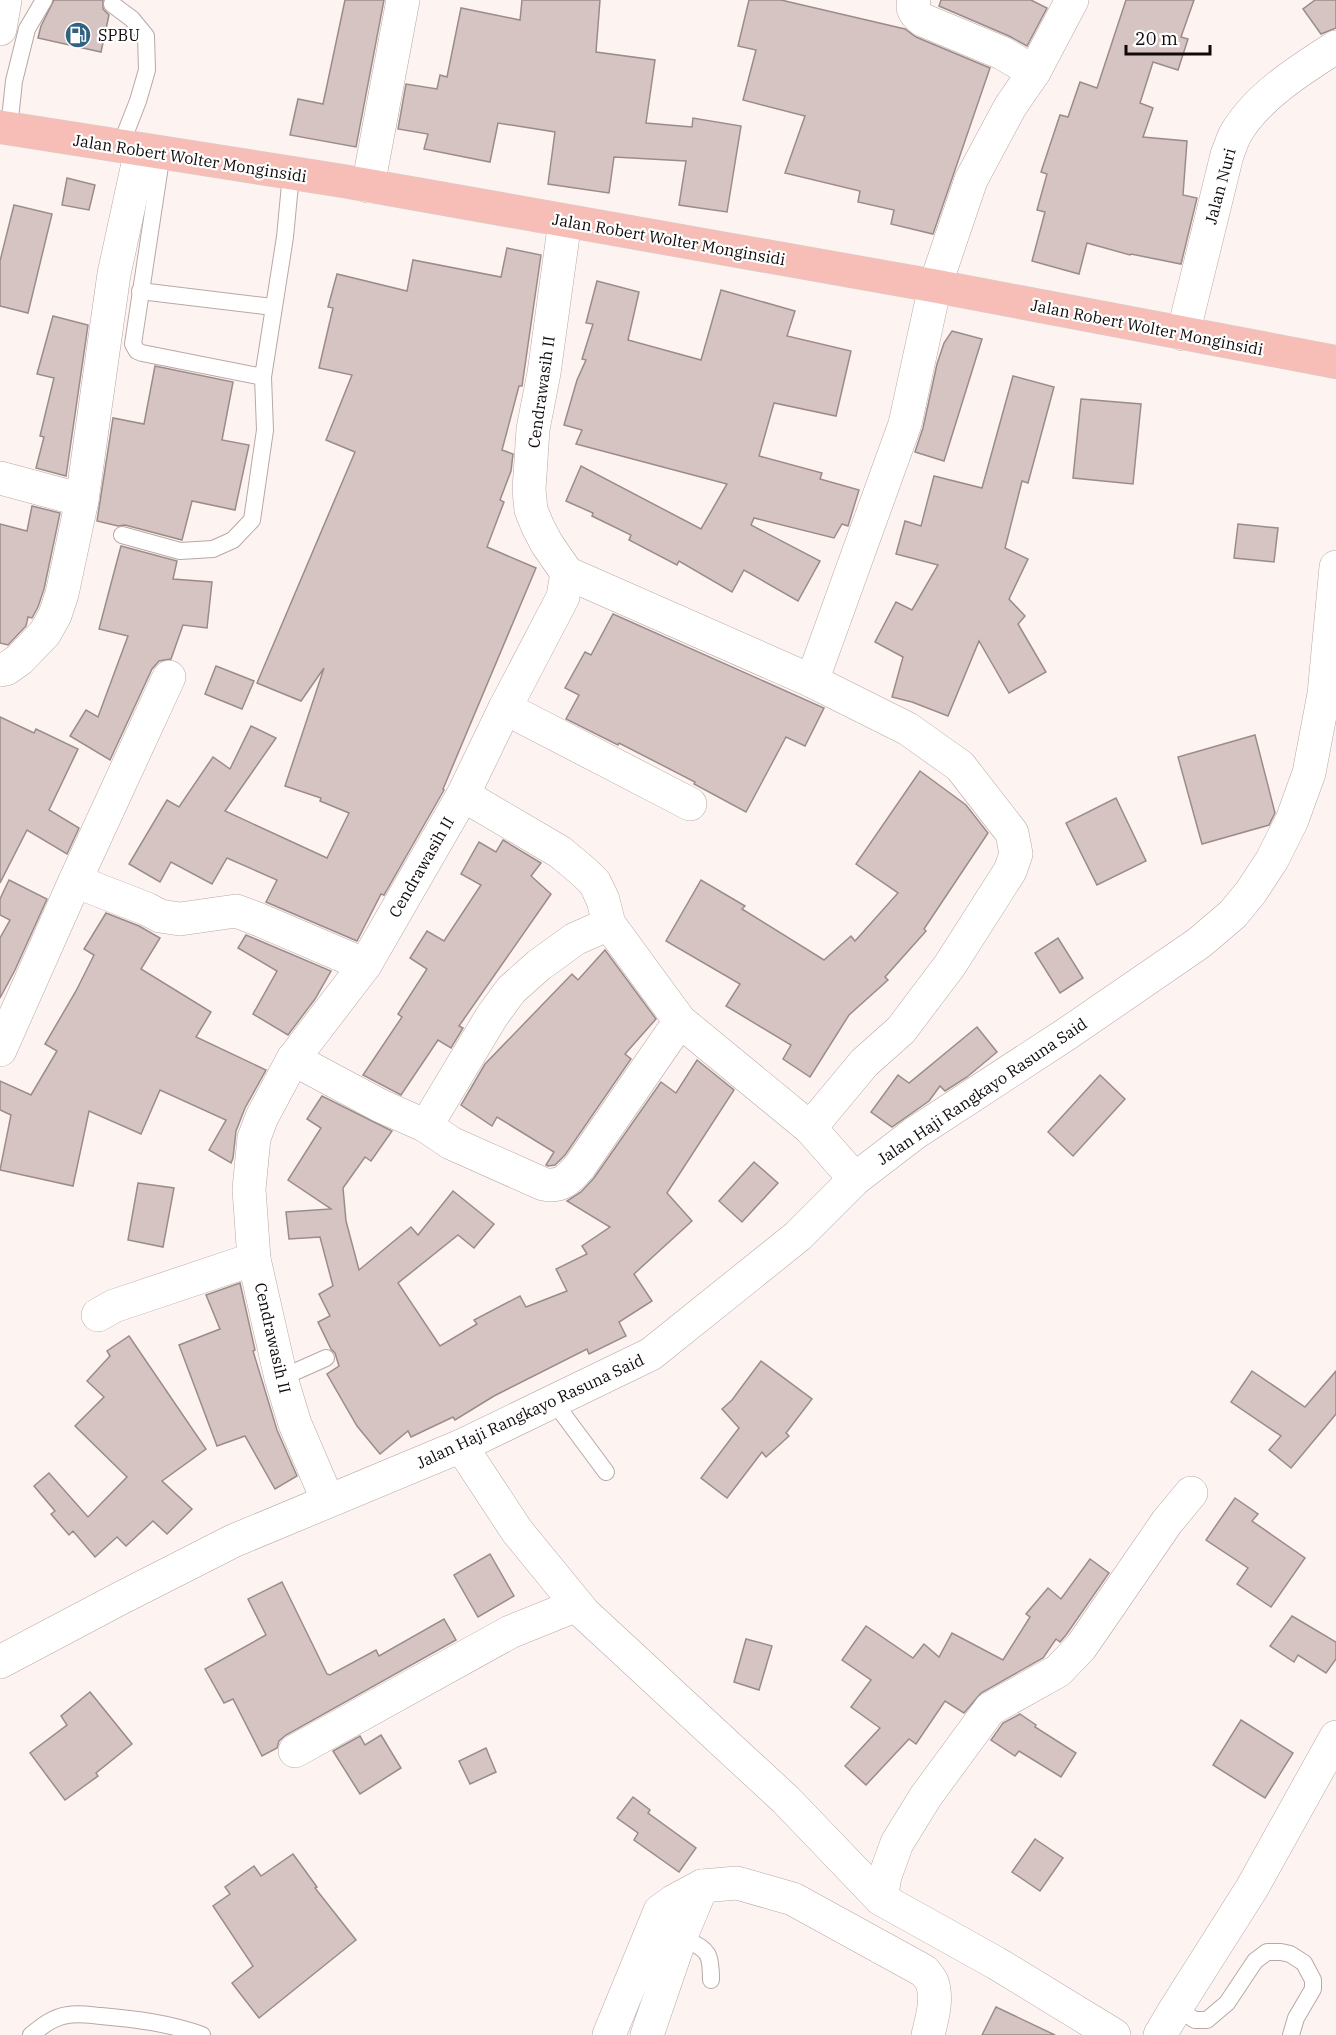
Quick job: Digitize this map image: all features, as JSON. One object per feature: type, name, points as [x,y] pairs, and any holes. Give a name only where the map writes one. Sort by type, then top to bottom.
[{"type":"highway","name":"Jalan Robert Wolter Monginsidi","points":[[5,127],[368,186],[935,286],[1336,362]]},
{"type":"street","points":[[0,29],[5,0]]},
{"type":"street","points":[[368,186],[403,0]]},
{"type":"street","points":[[914,0],[916,14],[923,20],[1002,53],[1034,72]]},
{"type":"street","points":[[812,681],[905,424],[935,286],[970,180],[1010,107],[1034,72],[1072,0]]},
{"type":"street","name":"Jalan Nuri","points":[[1183,334],[1227,155],[1236,134],[1250,114],[1274,90],[1336,47]]},
{"type":"street","points":[[0,670],[6,669],[19,660],[45,633],[55,615],[62,594],[82,500],[114,274],[141,150]]},
{"type":"street","name":"Cendrawasih II","points":[[328,1501],[295,1424],[281,1378],[254,1259],[249,1189],[254,1138],[262,1117],[293,1059],[364,965],[463,795],[563,597],[567,573],[538,527],[531,510],[529,490],[533,429],[544,373],[565,221]]},
{"type":"street","points":[[0,478],[82,500]]},
{"type":"street","name":"Jalan Haji Rangkayo Rasuna Said","points":[[0,1662],[233,1541],[461,1446],[651,1354],[798,1236],[855,1179],[915,1133],[1199,944],[1233,914],[1251,892],[1272,860],[1292,820],[1309,773],[1324,694],[1331,673],[1336,567]]},
{"type":"street","points":[[567,573],[812,681],[908,729],[960,766],[1012,833],[1016,854],[1010,871],[950,966],[901,1030],[864,1063],[810,1128]]},
{"type":"street","points":[[0,1050],[169,677]]},
{"type":"street","points":[[505,708],[690,804]]},
{"type":"street","points":[[463,795],[560,852],[584,872],[595,883],[603,900],[609,924],[680,1021],[810,1128],[855,1179]]},
{"type":"street","points":[[75,881],[160,916],[180,919],[236,911],[364,965]]},
{"type":"street","points":[[426,1126],[492,1016],[511,990],[539,964],[575,939],[609,924]]},
{"type":"street","points":[[293,1059],[381,1106],[426,1126],[451,1143],[531,1179],[551,1185],[562,1184],[580,1166],[680,1021]]},
{"type":"street","points":[[98,1315],[114,1306],[254,1259]]},
{"type":"street","points":[[461,1446],[516,1531],[577,1605],[786,1800],[881,1899],[996,1963],[1114,2035]]},
{"type":"street","points":[[881,1899],[885,1876],[897,1844],[926,1796],[990,1709],[1058,1671],[1081,1647],[1167,1522],[1191,1493]]},
{"type":"street","points":[[295,1751],[510,1632],[577,1605]]},
{"type":"street","points":[[1168,2021],[1252,1888],[1336,1737]]},
{"type":"street","points":[[609,2035],[660,1911],[702,1886],[737,1883],[793,1899],[924,1971],[932,1982],[933,2015],[928,2035]]},
{"type":"street","points":[[647,2035],[681,1936],[702,1886]]},
{"type":"lane","points":[[5,127],[27,28],[44,0]]},
{"type":"lane","points":[[112,4],[132,19],[146,36],[147,70],[138,101],[141,150],[140,291],[134,344],[137,351],[263,377]]},
{"type":"lane","points":[[122,535],[180,551],[213,549],[234,540],[252,520],[265,430],[263,377],[285,237],[291,174]]},
{"type":"lane","points":[[140,291],[273,308]]},
{"type":"lane","points":[[281,1378],[326,1358]]},
{"type":"lane","points":[[554,1402],[606,1472]]},
{"type":"lane","points":[[681,1936],[707,1952],[711,1960],[711,1980]]},
{"type":"lane","points":[[1168,2021],[1207,2020],[1227,2003],[1255,1961],[1267,1952],[1281,1952],[1290,1954],[1304,1963],[1313,1980],[1313,1989],[1296,2018],[1291,2035]]},
{"type":"lane","points":[[31,2035],[46,2023],[67,2015],[86,2015],[178,2026],[202,2035]]},
{"type":"building","points":[[54,0],[103,0],[103,9],[109,15],[101,52],[38,38],[41,26]]},
{"type":"building","points":[[345,0],[384,0],[356,147],[290,135],[298,99],[323,104]]},
{"type":"building","points":[[522,0],[600,0],[596,52],[655,60],[646,123],[692,127],[693,118],[741,126],[727,212],[679,205],[686,161],[614,157],[609,193],[548,184],[555,132],[498,123],[490,162],[424,149],[428,134],[398,129],[406,84],[437,89],[440,75],[447,77],[461,8],[520,20]]},
{"type":"building","points":[[749,0],[781,0],[905,29],[916,37],[990,68],[933,234],[891,224],[894,210],[858,202],[860,191],[785,173],[805,116],[743,100],[756,50],[738,46]]},
{"type":"building","points":[[941,0],[1031,0],[1047,8],[1027,46],[939,6]]},
{"type":"building","points":[[1126,0],[1194,0],[1181,37],[1188,39],[1178,70],[1153,62],[1140,103],[1153,108],[1143,137],[1187,141],[1183,195],[1197,198],[1181,264],[1130,255],[1087,243],[1079,274],[1032,261],[1045,212],[1037,210],[1047,174],[1041,172],[1060,115],[1068,117],[1080,82],[1097,88]]},
{"type":"building","points":[[1315,0],[1336,0],[1336,28],[1321,34],[1303,9]]},
{"type":"building","points":[[67,178],[95,185],[89,210],[62,205]]},
{"type":"building","points":[[14,205],[52,214],[28,313],[0,306],[0,261]]},
{"type":"building","points":[[507,248],[541,255],[522,386],[519,386],[502,450],[513,454],[511,471],[500,500],[504,502],[487,547],[536,568],[444,790],[384,895],[381,894],[357,941],[266,902],[277,880],[227,858],[212,884],[171,862],[160,882],[129,864],[167,800],[179,807],[213,757],[230,769],[251,726],[276,738],[225,811],[327,858],[349,813],[320,801],[321,798],[285,786],[324,668],[301,701],[257,683],[355,452],[326,440],[352,375],[319,368],[333,308],[328,307],[337,274],[407,291],[413,260],[501,277]]},
{"type":"building","points":[[597,281],[639,292],[628,340],[701,360],[721,290],[795,311],[787,336],[851,351],[836,416],[774,403],[759,456],[822,473],[820,479],[859,490],[848,526],[842,524],[834,538],[754,518],[751,525],[820,561],[798,601],[744,570],[732,592],[679,561],[677,565],[629,540],[631,535],[592,516],[593,513],[566,501],[581,466],[701,529],[727,484],[576,444],[582,430],[564,425],[577,380],[586,360],[582,359],[593,324],[586,323]]},
{"type":"building","points":[[53,316],[88,325],[66,476],[36,468],[44,437],[40,436],[54,378],[37,374]]},
{"type":"building","points":[[952,331],[982,339],[944,461],[915,452],[923,428],[937,364],[944,343]]},
{"type":"building","points":[[155,366],[233,382],[222,440],[249,445],[235,510],[192,501],[182,540],[125,525],[118,526],[97,521],[113,418],[144,424]]},
{"type":"building","points":[[1013,376],[1054,387],[1028,483],[1022,481],[1005,548],[1028,559],[1009,599],[1025,616],[1018,624],[1046,672],[1009,693],[979,641],[948,716],[892,697],[903,657],[875,642],[896,602],[912,610],[938,565],[896,554],[905,521],[921,526],[934,476],[982,488]]},
{"type":"building","points":[[1081,399],[1141,404],[1133,484],[1073,478]]},
{"type":"building","points":[[32,506],[60,513],[38,607],[32,618],[28,617],[26,626],[8,645],[0,643],[0,524],[27,531]]},
{"type":"building","points":[[1238,524],[1278,528],[1274,562],[1234,558]]},
{"type":"building","points":[[121,546],[177,561],[173,579],[212,582],[207,628],[183,625],[171,659],[159,661],[152,669],[110,760],[70,736],[86,710],[98,717],[128,636],[99,629]]},
{"type":"building","points":[[613,614],[824,708],[805,746],[786,737],[746,812],[694,784],[695,782],[566,719],[579,695],[565,688],[585,652],[591,655]]},
{"type":"building","points":[[216,666],[254,681],[242,709],[205,694]]},
{"type":"building","points":[[0,717],[34,733],[36,729],[78,749],[49,810],[79,828],[67,854],[27,830],[0,883]]},
{"type":"building","points":[[1255,735],[1275,813],[1269,825],[1202,844],[1178,757]]},
{"type":"building","points":[[920,771],[966,805],[988,833],[924,929],[926,931],[885,977],[888,980],[849,1015],[810,1077],[783,1059],[791,1045],[726,1006],[740,984],[666,941],[701,880],[745,906],[742,909],[824,960],[851,936],[855,941],[898,893],[856,864]]},
{"type":"building","points":[[1116,798],[1146,861],[1097,885],[1066,823]]},
{"type":"building","points":[[503,840],[541,863],[531,876],[551,894],[459,1026],[463,1028],[451,1048],[438,1040],[401,1095],[363,1075],[402,1017],[398,1014],[427,969],[410,958],[427,931],[444,941],[481,885],[461,874],[479,842],[496,852]]},
{"type":"building","points":[[9,880],[47,899],[0,998],[0,938],[10,920],[0,915],[0,899]]},
{"type":"building","points":[[106,913],[139,926],[160,938],[141,969],[211,1012],[196,1037],[266,1070],[245,1108],[236,1131],[231,1163],[209,1150],[226,1120],[160,1090],[141,1134],[89,1111],[73,1186],[0,1170],[11,1115],[0,1110],[0,1081],[31,1095],[57,1051],[45,1044],[94,955],[84,949]]},
{"type":"building","points":[[246,935],[331,971],[315,999],[288,1035],[253,1014],[277,971],[238,948]]},
{"type":"building","points":[[1058,938],[1083,978],[1060,993],[1035,953]]},
{"type":"building","points":[[605,950],[656,1019],[625,1054],[631,1059],[565,1155],[555,1165],[548,1166],[546,1165],[554,1152],[497,1117],[492,1126],[461,1105],[485,1064],[572,974],[578,980]]},
{"type":"building","points":[[977,1027],[997,1052],[967,1077],[945,1091],[940,1086],[929,1101],[892,1127],[871,1112],[898,1075],[909,1083]]},
{"type":"building","points":[[697,1060],[734,1090],[667,1193],[692,1221],[634,1274],[652,1301],[619,1322],[626,1336],[589,1354],[587,1349],[494,1396],[455,1420],[453,1417],[411,1437],[408,1431],[380,1454],[357,1426],[327,1374],[339,1366],[335,1353],[318,1322],[330,1316],[319,1294],[333,1286],[320,1237],[289,1239],[286,1212],[331,1209],[288,1180],[321,1128],[307,1119],[322,1096],[392,1131],[371,1161],[365,1157],[343,1188],[346,1221],[359,1270],[411,1227],[418,1235],[453,1191],[494,1224],[474,1248],[458,1235],[398,1283],[440,1346],[477,1324],[474,1320],[520,1296],[526,1307],[567,1291],[556,1269],[587,1254],[582,1246],[610,1227],[567,1201],[581,1192],[594,1178],[661,1082],[676,1093]]},
{"type":"building","points":[[1100,1075],[1125,1099],[1073,1156],[1048,1132]]},
{"type":"building","points":[[754,1162],[778,1183],[742,1222],[719,1201]]},
{"type":"building","points":[[138,1183],[174,1188],[163,1247],[128,1240]]},
{"type":"building","points":[[240,1283],[255,1350],[253,1351],[277,1430],[297,1476],[275,1489],[245,1436],[217,1446],[179,1345],[220,1329],[206,1295]]},
{"type":"building","points":[[129,1336],[206,1449],[162,1481],[192,1509],[167,1534],[153,1521],[126,1546],[117,1537],[95,1557],[73,1531],[69,1535],[51,1514],[55,1511],[34,1486],[49,1473],[88,1517],[127,1477],[75,1426],[104,1397],[87,1381],[110,1356],[107,1351]]},
{"type":"building","points":[[761,1361],[812,1399],[786,1433],[789,1436],[766,1457],[762,1452],[727,1498],[701,1478],[739,1428],[722,1409],[732,1400]]},
{"type":"building","points":[[1252,1371],[1305,1407],[1336,1371],[1336,1414],[1291,1468],[1269,1450],[1281,1436],[1231,1402]]},
{"type":"building","points":[[1235,1498],[1258,1514],[1252,1521],[1305,1558],[1271,1607],[1237,1584],[1248,1568],[1206,1540]]},
{"type":"building","points":[[490,1554],[514,1596],[478,1617],[454,1575]]},
{"type":"building","points":[[1090,1559],[1109,1573],[1066,1635],[1060,1642],[1056,1639],[1043,1658],[981,1693],[964,1713],[945,1701],[916,1744],[909,1739],[866,1785],[845,1766],[880,1728],[851,1707],[871,1680],[842,1660],[866,1626],[913,1658],[924,1644],[939,1657],[952,1633],[1003,1660],[1030,1617],[1026,1614],[1048,1588],[1061,1599]]},
{"type":"building","points":[[282,1582],[327,1674],[330,1675],[376,1650],[379,1656],[444,1619],[456,1640],[286,1735],[279,1741],[277,1748],[262,1756],[233,1699],[224,1703],[205,1669],[266,1635],[248,1599]]},
{"type":"building","points":[[1292,1616],[1336,1642],[1336,1659],[1326,1673],[1298,1655],[1294,1662],[1270,1646]]},
{"type":"building","points":[[746,1639],[772,1646],[759,1690],[734,1682]]},
{"type":"building","points":[[90,1692],[132,1744],[96,1773],[98,1776],[65,1800],[30,1753],[67,1725],[61,1716]]},
{"type":"building","points":[[1020,1714],[1036,1725],[1035,1727],[1076,1753],[1061,1777],[1019,1751],[1015,1756],[991,1740],[1003,1723]]},
{"type":"building","points":[[1241,1720],[1293,1753],[1265,1798],[1213,1765]]},
{"type":"building","points":[[381,1735],[401,1768],[360,1794],[333,1751],[360,1736],[365,1745]]},
{"type":"building","points":[[486,1748],[496,1772],[470,1784],[459,1761]]},
{"type":"building","points":[[633,1797],[650,1810],[648,1813],[696,1848],[679,1872],[634,1840],[638,1833],[617,1818]]},
{"type":"building","points":[[1035,1839],[1063,1858],[1040,1891],[1012,1872]]},
{"type":"building","points":[[293,1854],[317,1887],[315,1888],[356,1940],[259,2018],[232,1983],[253,1966],[213,1906],[230,1894],[225,1887],[254,1866],[261,1876]]},
{"type":"building","points":[[996,2007],[1055,2035],[982,2035]]},
{"type":"place","name":"SPBU","points":[[78,35]]}]
